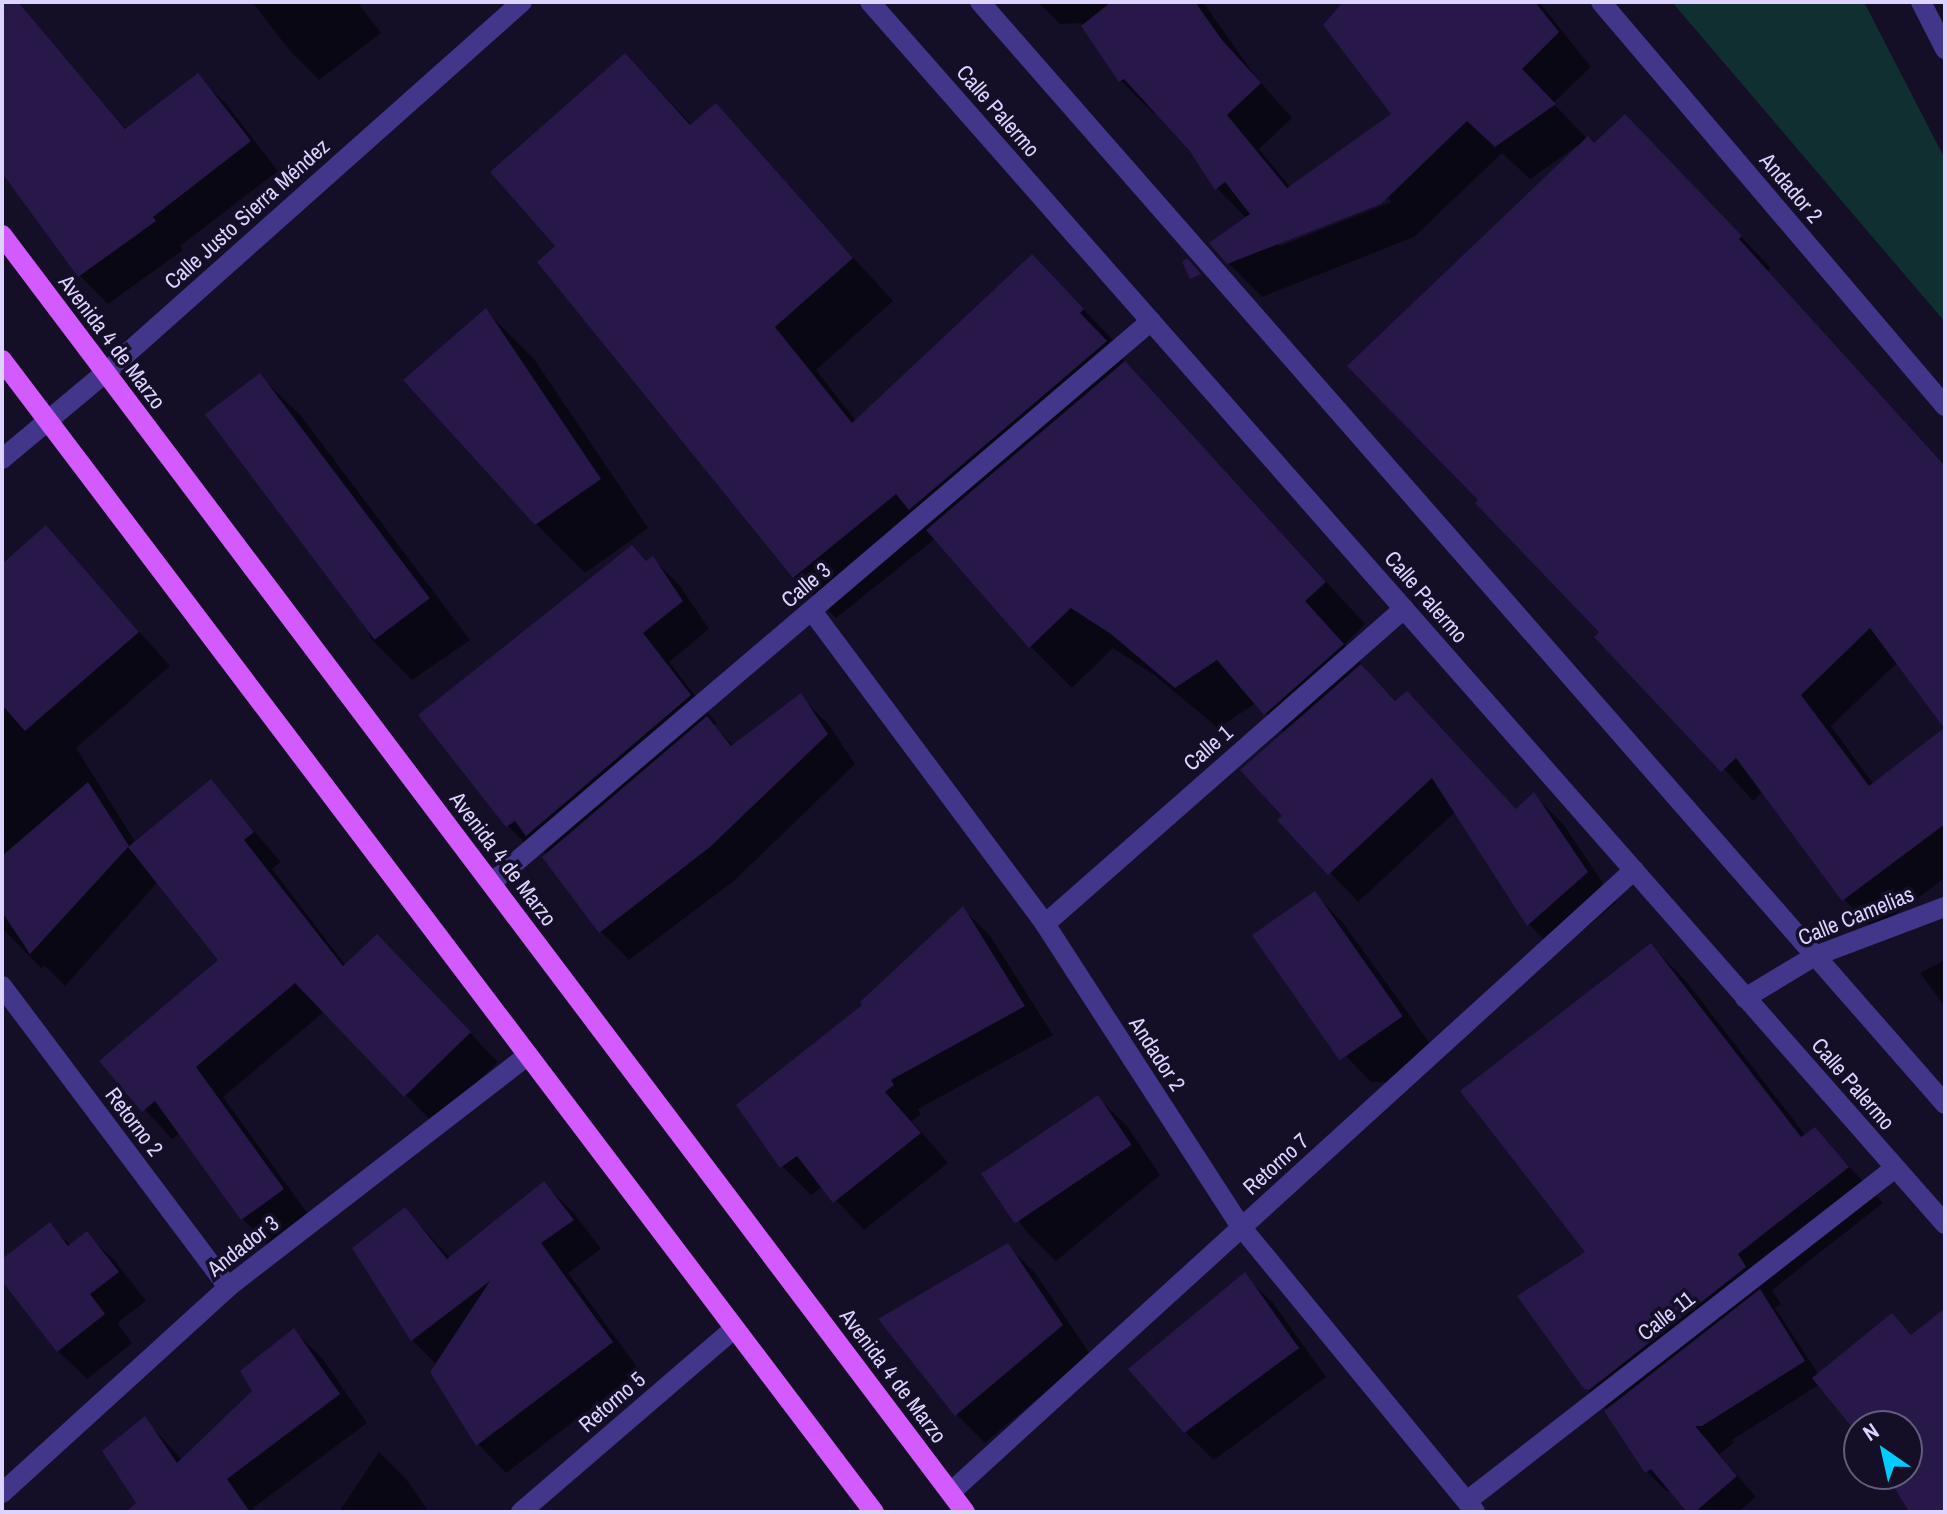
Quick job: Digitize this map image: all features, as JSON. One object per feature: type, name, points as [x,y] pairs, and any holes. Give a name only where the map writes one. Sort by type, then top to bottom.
[{"type":"main road","name":"Avenida 4 de Marzo","points":[[2,235],[965,1512]]},
{"type":"main road","points":[[2,360],[874,1512]]},
{"type":"street","name":"Calle Justo Sierra Méndez","points":[[2,459],[46,419],[105,373],[522,2]]},
{"type":"street","name":"Calle Palermo","points":[[870,2],[1945,1224]]},
{"type":"street","points":[[980,2],[1945,1104]]},
{"type":"street","name":"Andador 2","points":[[1601,2],[1945,406]]},
{"type":"street","points":[[1921,2],[1945,49]]},
{"type":"street","name":"Calle 3","points":[[491,883],[1151,321]]},
{"type":"street","name":"Calle 1","points":[[1045,924],[1404,609]]},
{"type":"street","name":"Andador 2","points":[[812,611],[1045,924],[1242,1228],[1471,1507]]},
{"type":"street","name":"Retorno 7","points":[[951,1492],[1634,870]]},
{"type":"street","name":"Calle Camelias","points":[[1745,998],[1815,956],[1945,907]]},
{"type":"street","name":"Retorno 2","points":[[2,986],[228,1287]]},
{"type":"street","name":"Andador 3","points":[[2,1493],[228,1287],[528,1055]]},
{"type":"street","name":"Calle 11","points":[[1471,1507],[1895,1168]]},
{"type":"street","name":"Retorno 5","points":[[521,1512],[735,1328]]},
{"type":"green space","points":[[1672,2],[1864,2],[1945,159],[1945,322]]},
{"type":"building","points":[[2,2],[18,2],[125,129],[198,73],[251,141],[153,217],[156,221],[78,277],[2,173]]},
{"type":"building","points":[[1111,2],[1195,2],[1222,40],[1261,83],[1227,115],[1287,188],[1391,114],[1323,25],[1343,2],[1535,2],[1559,32],[1522,69],[1556,104],[1495,147],[1467,121],[1381,204],[1227,264],[1209,243],[1250,214],[1225,182],[1215,190],[1189,150],[1124,79],[1119,82],[1081,26]]},
{"type":"building","points":[[625,53],[690,125],[716,103],[853,258],[775,327],[852,423],[1032,254],[1084,309],[1080,313],[1107,341],[909,510],[896,494],[793,578],[537,262],[555,246],[490,172]]},
{"type":"building","points":[[1625,114],[1742,236],[1739,239],[1945,466],[1945,824],[1842,901],[1736,758],[1721,772],[1594,637],[1599,632],[1475,503],[1478,500],[1347,366],[1588,136],[1594,143]],"holes":[[[1870,628],[1944,728],[1869,786],[1801,695]]]},
{"type":"building","points":[[1187,258],[1201,274],[1190,279],[1182,262]]},
{"type":"building","points":[[486,308],[601,479],[535,525],[403,380]]},
{"type":"building","points":[[1125,361],[1326,582],[1305,601],[1344,644],[1264,715],[1217,660],[1175,688],[1111,634],[1071,608],[1029,648],[926,530]]},
{"type":"building","points":[[260,373],[430,598],[375,640],[205,415]]},
{"type":"building","points":[[46,525],[139,632],[25,731],[2,705],[2,564]]},
{"type":"building","points":[[632,545],[646,561],[653,556],[683,601],[643,633],[691,695],[526,836],[515,821],[506,827],[418,715]]},
{"type":"building","points":[[1361,664],[1395,701],[1407,691],[1516,809],[1534,792],[1588,872],[1527,926],[1432,778],[1328,875],[1277,820],[1282,816],[1240,770]]},
{"type":"building","points":[[801,693],[828,734],[710,847],[599,933],[542,857],[707,716],[731,746]]},
{"type":"building","points":[[211,779],[254,832],[244,840],[343,966],[377,934],[471,1032],[404,1097],[295,983],[196,1067],[284,1189],[241,1220],[155,1101],[142,1112],[99,1061],[218,960],[128,847]]},
{"type":"building","points":[[88,782],[129,846],[30,954],[2,912],[2,856]]},
{"type":"building","points":[[1315,891],[1403,1016],[1340,1060],[1252,935]]},
{"type":"building","points":[[963,906],[1025,1006],[891,1080],[894,1085],[885,1092],[921,1133],[833,1203],[797,1156],[780,1168],[736,1105],[862,1005],[860,1002]]},
{"type":"building","points":[[1651,943],[1801,1137],[1815,1127],[1849,1167],[1738,1254],[1746,1267],[1589,1390],[1584,1389],[1517,1296],[1585,1252],[1460,1091]]},
{"type":"building","points":[[1098,1095],[1132,1145],[1015,1224],[981,1174]]},
{"type":"building","points":[[544,1181],[574,1220],[541,1243],[613,1342],[476,1446],[430,1372],[490,1281],[411,1341],[352,1248],[405,1207],[447,1259]]},
{"type":"building","points":[[50,1222],[68,1246],[87,1231],[119,1272],[90,1294],[105,1314],[57,1352],[2,1281],[2,1259]]},
{"type":"building","points":[[1008,1243],[1063,1325],[955,1416],[878,1319]]},
{"type":"building","points":[[1245,1272],[1299,1348],[1184,1433],[1128,1369]]},
{"type":"building","points":[[1760,1289],[1805,1361],[1702,1426],[1695,1426],[1737,1476],[1695,1512],[1687,1512],[1651,1469],[1645,1473],[1604,1411]]},
{"type":"building","points":[[1945,1308],[1945,1512],[1909,1512],[1896,1490],[1923,1490],[1923,1410],[1843,1410],[1843,1416],[1812,1378],[1892,1313],[1911,1335]]},
{"type":"building","points":[[294,1328],[340,1394],[227,1479],[250,1512],[126,1512],[136,1503],[102,1451],[145,1416],[177,1463],[252,1391],[240,1371]]}]
